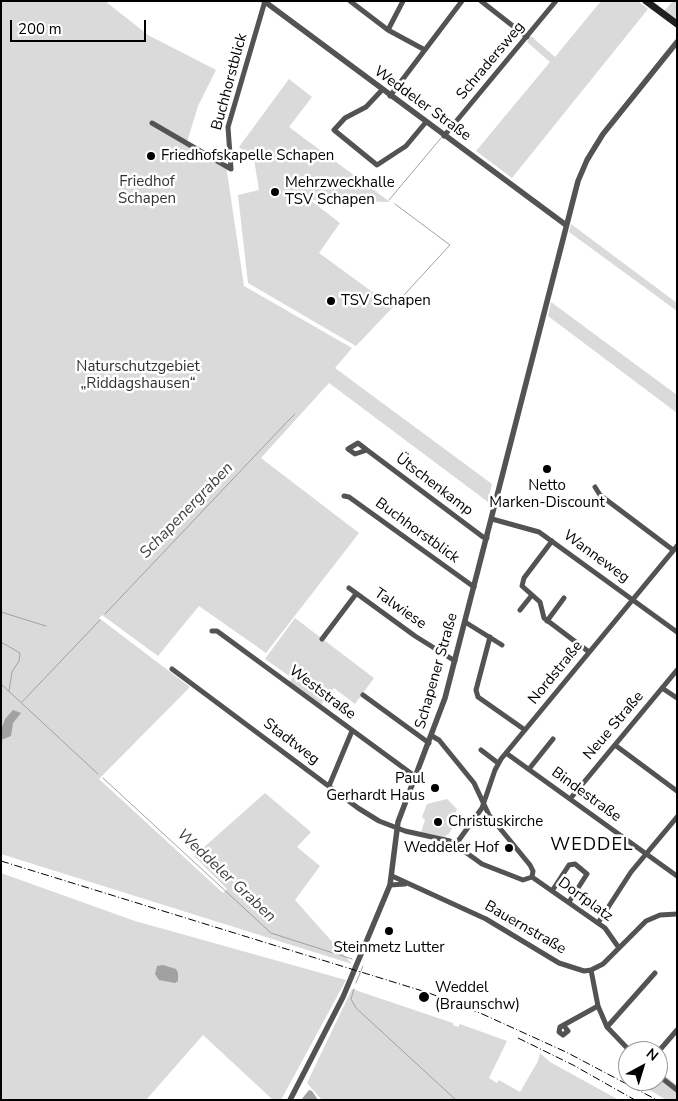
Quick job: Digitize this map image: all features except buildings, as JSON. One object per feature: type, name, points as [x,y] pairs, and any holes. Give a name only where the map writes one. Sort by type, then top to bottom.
[{"type":"main road","points":[[646,1],[677,24]]},
{"type":"street","points":[[350,1],[388,30],[425,50]]},
{"type":"street","points":[[388,30],[403,1]]},
{"type":"street","points":[[390,96],[462,1]]},
{"type":"street","points":[[481,1],[527,36]]},
{"type":"street","name":"Schradersweg","points":[[444,136],[556,1]]},
{"type":"street","name":"Weddeler Straße","points":[[265,2],[566,225]]},
{"type":"street","name":"Buchhorstblick","points":[[152,123],[231,170],[228,127],[265,2]]},
{"type":"street","name":"Schapener Straße","points":[[290,1100],[343,997],[390,885],[397,829],[432,736],[455,660],[580,176],[592,150],[617,115],[677,42]]},
{"type":"street","points":[[382,90],[366,107],[345,118],[334,130],[377,165],[406,146],[426,122]]},
{"type":"street","name":"Ütschenkamp","points":[[367,450],[483,538],[487,538]]},
{"type":"street","points":[[595,487],[600,496],[674,550],[677,557]]},
{"type":"street","name":"Buchhorstblick","points":[[344,496],[349,497],[474,587]]},
{"type":"street","name":"Wanneweg","points":[[492,519],[535,530],[677,632]]},
{"type":"street","points":[[552,541],[524,578],[524,589],[540,602],[544,618],[547,621],[589,652]]},
{"type":"street","name":"Nordstraße","points":[[456,844],[484,804],[498,763],[674,550]]},
{"type":"street","name":"Talwiese","points":[[348,588],[415,636],[455,660]]},
{"type":"street","name":"Talwiese","points":[[322,639],[356,594]]},
{"type":"street","points":[[520,610],[532,595]]},
{"type":"street","points":[[547,621],[564,598]]},
{"type":"street","points":[[465,622],[502,645]]},
{"type":"street","name":"Weststraße","points":[[212,631],[217,631],[416,777]]},
{"type":"street","points":[[490,637],[476,690],[478,697],[525,730]]},
{"type":"street","name":"Stadtweg","points":[[172,669],[364,812],[397,829],[456,844]]},
{"type":"street","name":"Neue Straße","points":[[570,799],[677,670]]},
{"type":"street","points":[[662,688],[677,698]]},
{"type":"street","points":[[363,695],[429,743]]},
{"type":"street","points":[[329,786],[352,731]]},
{"type":"street","points":[[432,736],[439,740],[474,783],[493,821],[530,865],[533,871],[532,877]]},
{"type":"street","name":"Bindestraße","points":[[529,769],[553,739]]},
{"type":"street","points":[[615,745],[677,791]]},
{"type":"street","points":[[481,750],[498,763]]},
{"type":"street","name":"Bindestraße","points":[[506,753],[677,876]]},
{"type":"street","points":[[598,923],[631,872],[677,817]]},
{"type":"street","name":"Dorfplatz","points":[[456,844],[482,864],[523,880],[532,877],[609,932],[618,948]]},
{"type":"street","points":[[552,891],[569,865],[575,864],[587,874],[569,902]]},
{"type":"street","name":"Bauernstraße","points":[[392,876],[405,884],[486,919],[559,963],[584,971],[591,970]]},
{"type":"street","name":"Bauernstraße","points":[[390,885],[405,884]]},
{"type":"street","points":[[620,1041],[607,1027],[598,1006],[591,970],[603,964],[646,921],[667,914],[677,914]]},
{"type":"street","points":[[607,1027],[655,973]]},
{"type":"street","points":[[564,1026],[581,1014],[598,1006]]},
{"type":"street","points":[[668,1041],[677,1030]]},
{"type":"green space","name":"Naturschutzgebiet „Riddagshausen“","points":[[1,1],[105,1],[148,35],[216,70],[198,106],[187,142],[226,165],[244,286],[352,348],[335,368],[492,484],[488,502],[329,383],[261,458],[359,533],[266,653],[199,606],[158,656],[102,615],[99,618],[190,687],[99,779],[223,893],[227,889],[194,856],[265,793],[311,832],[297,847],[320,866],[295,900],[352,964],[1,854]]},
{"type":"green space","points":[[601,1],[638,1],[648,9],[512,178],[476,151],[550,62],[527,42],[531,36],[555,57]]},
{"type":"green space","points":[[673,1],[677,1],[677,21],[664,11]]},
{"type":"green space","points":[[289,79],[312,97],[289,127],[390,202],[310,200],[340,223],[319,253],[393,307],[356,346],[248,283],[238,195],[259,190],[254,159],[239,147]]},
{"type":"green space","points":[[571,224],[677,303],[677,311],[569,232]]},
{"type":"green space","points":[[551,302],[677,395],[677,413],[548,316]]},
{"type":"green space","points":[[295,618],[374,678],[355,704],[334,688],[321,705],[289,682],[292,678],[265,659]]},
{"type":"green space","points":[[447,799],[457,809],[452,821],[455,824],[450,832],[445,837],[421,832],[425,820],[422,817],[427,804]]},
{"type":"green space","points":[[1,873],[135,921],[346,980],[281,1100],[273,1100],[203,1035],[146,1100],[1,1100]]},
{"type":"green space","points":[[352,989],[453,1023],[453,1025],[458,1027],[460,1024],[507,1041],[489,1078],[497,1083],[499,1080],[520,1092],[538,1061],[540,1053],[550,1062],[619,1100],[322,1100],[307,1083]]},
{"type":"green space","points":[[668,1078],[677,1085],[677,1100],[666,1100],[652,1091],[668,1091]]},
{"type":"shaded area","points":[[13,710],[21,713],[13,723],[11,736],[1,740],[1,730],[5,719]]},
{"type":"shaded area","points":[[163,965],[176,969],[178,981],[175,983],[159,980],[155,974],[157,966]]},
{"type":"shaded area","points":[[309,1090],[312,1091],[318,1100],[301,1100]]},
{"type":"waterway","name":"Schapenergraben","points":[[389,200],[441,138]]},
{"type":"waterway","name":"Schapenergraben","points":[[393,307],[450,245],[395,204]]},
{"type":"waterway","name":"Schapenergraben","points":[[287,422],[295,414]]},
{"type":"waterway","name":"Schapenergraben","points":[[105,614],[286,423]]},
{"type":"waterway","points":[[1,612],[46,626]]},
{"type":"waterway","name":"Schapenergraben","points":[[22,702],[100,620]]},
{"type":"waterway","points":[[1,642],[20,653],[19,661],[12,672],[9,691]]},
{"type":"waterway","name":"Weddeler Graben","points":[[1,684],[98,774]]},
{"type":"waterway","name":"Weddeler Graben","points":[[103,778],[271,933],[352,959]]},
{"type":"waterway","name":"Weddeler Graben","points":[[356,983],[363,966]]},
{"type":"waterway","name":"Weddeler Graben","points":[[354,989],[351,999],[356,1008],[456,1100]]},
{"type":"railway","points":[[1,861],[429,993],[480,1013],[566,1052],[657,1100]]},
{"type":"railway","points":[[518,1038],[573,1065],[635,1100]]},
{"type":"place","name":"Friedhofskapelle Schapen","points":[[151,156]]},
{"type":"place","name":"Mehrzweckhalle TSV Schapen","points":[[275,192]]},
{"type":"place","name":"TSV Schapen","points":[[331,301]]},
{"type":"place","name":"Netto Marken-Discount","points":[[547,469]]},
{"type":"place","name":"Paul Gerhardt Haus","points":[[435,788]]},
{"type":"place","name":"Christuskirche","points":[[438,822]]},
{"type":"place","name":"Weddeler Hof","points":[[509,848]]},
{"type":"place","name":"Steinmetz Lutter","points":[[389,931]]},
{"type":"place","name":"Weddel (Braunschw)","points":[[424,997]]},
{"type":"district","name":"WEDDEL","points":[[592,846]]},
{"type":"park label","name":"Friedhof Schapen","points":[[147,190]]}]
